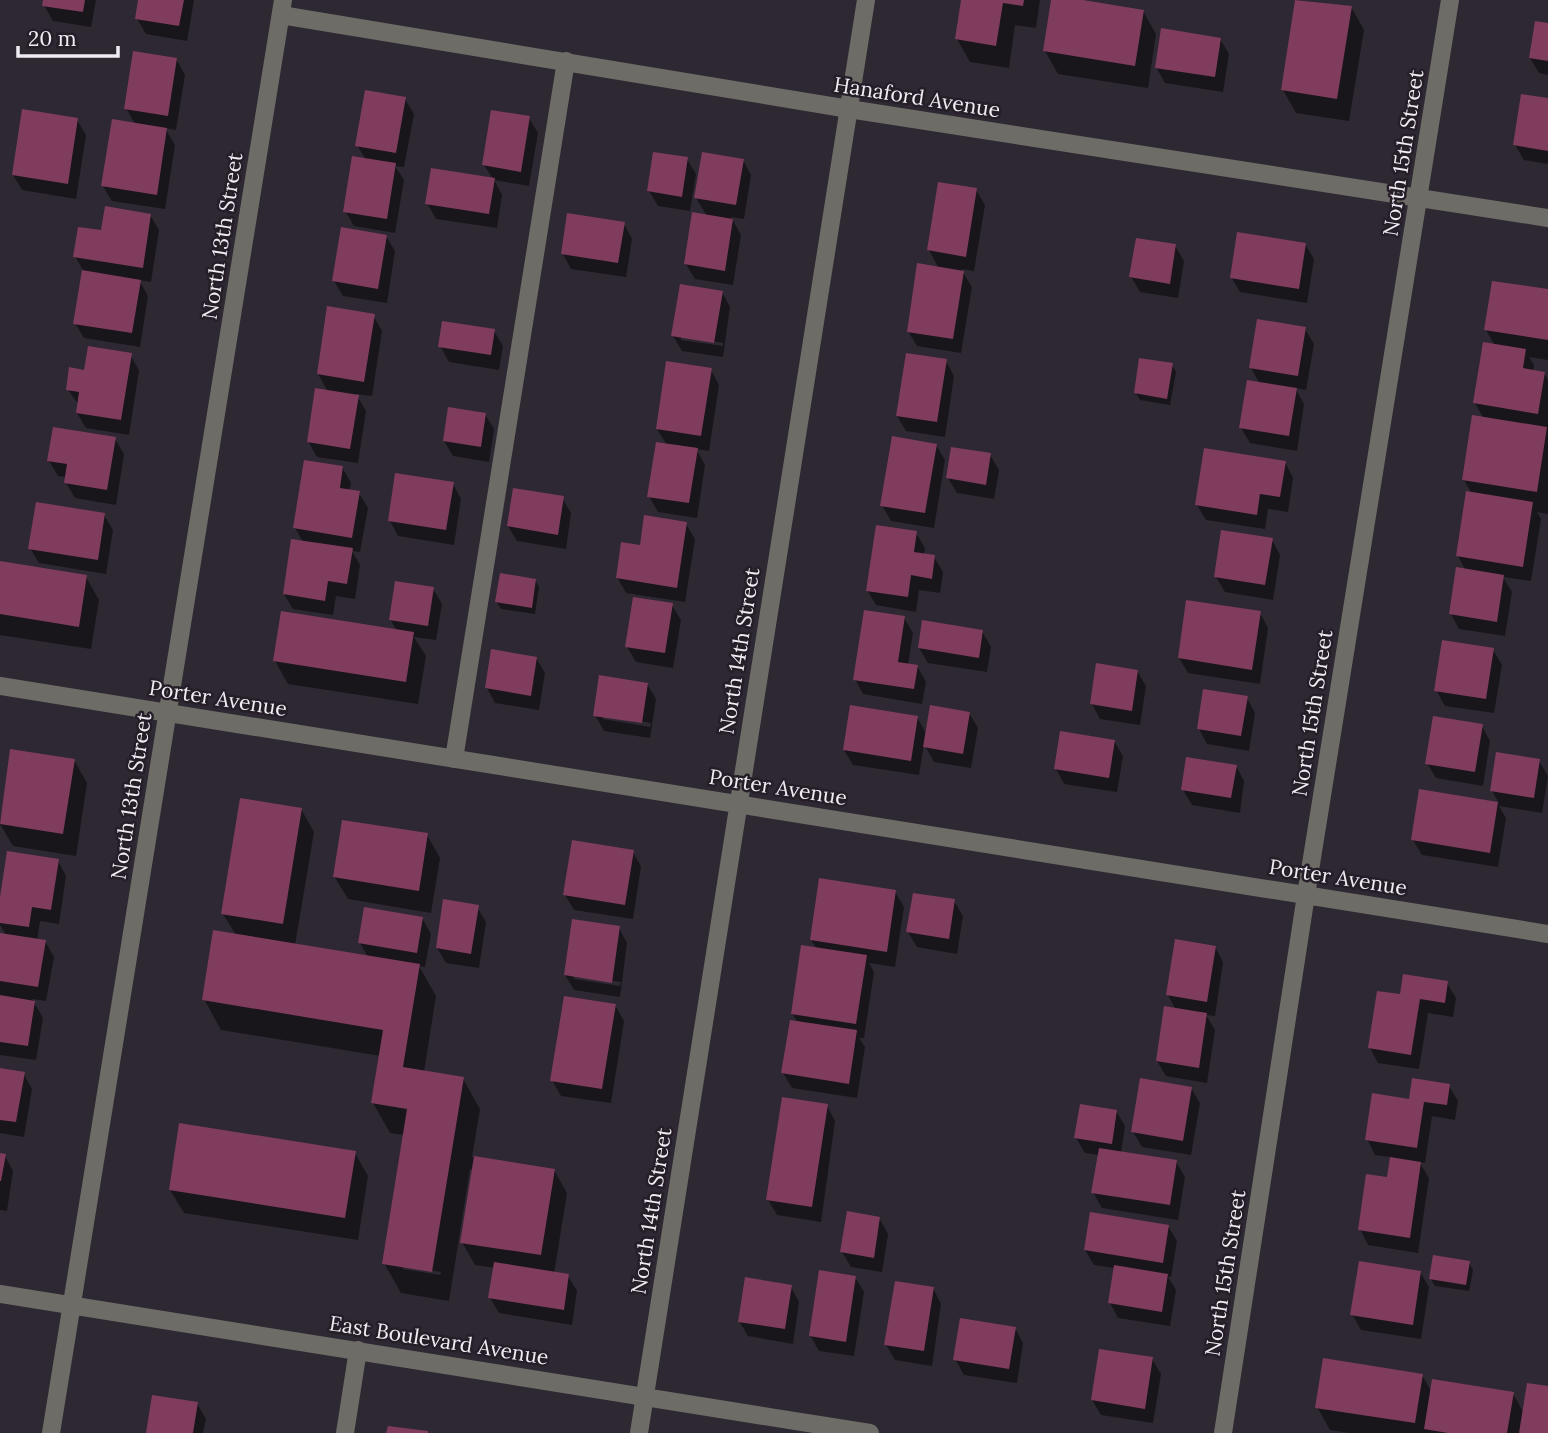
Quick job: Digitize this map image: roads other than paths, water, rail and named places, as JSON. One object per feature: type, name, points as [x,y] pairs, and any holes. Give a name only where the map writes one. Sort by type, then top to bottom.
[{"type":"street","name":"North 14th Street","points":[[639,1433],[866,0]]},
{"type":"street","name":"North 15th Street","points":[[1223,1433],[1306,895],[1450,0]]},
{"type":"street","name":"Hanaford Avenue","points":[[282,8],[566,61],[849,109],[1548,218]]},
{"type":"street","name":"North 13th Street","points":[[51,1433],[282,8]]},
{"type":"street","points":[[454,759],[566,61]]},
{"type":"street","name":"Porter Avenue","points":[[0,686],[1548,934]]},
{"type":"street","name":"East Boulevard Avenue","points":[[0,1294],[870,1433]]},
{"type":"street","points":[[345,1433],[358,1350]]}]
